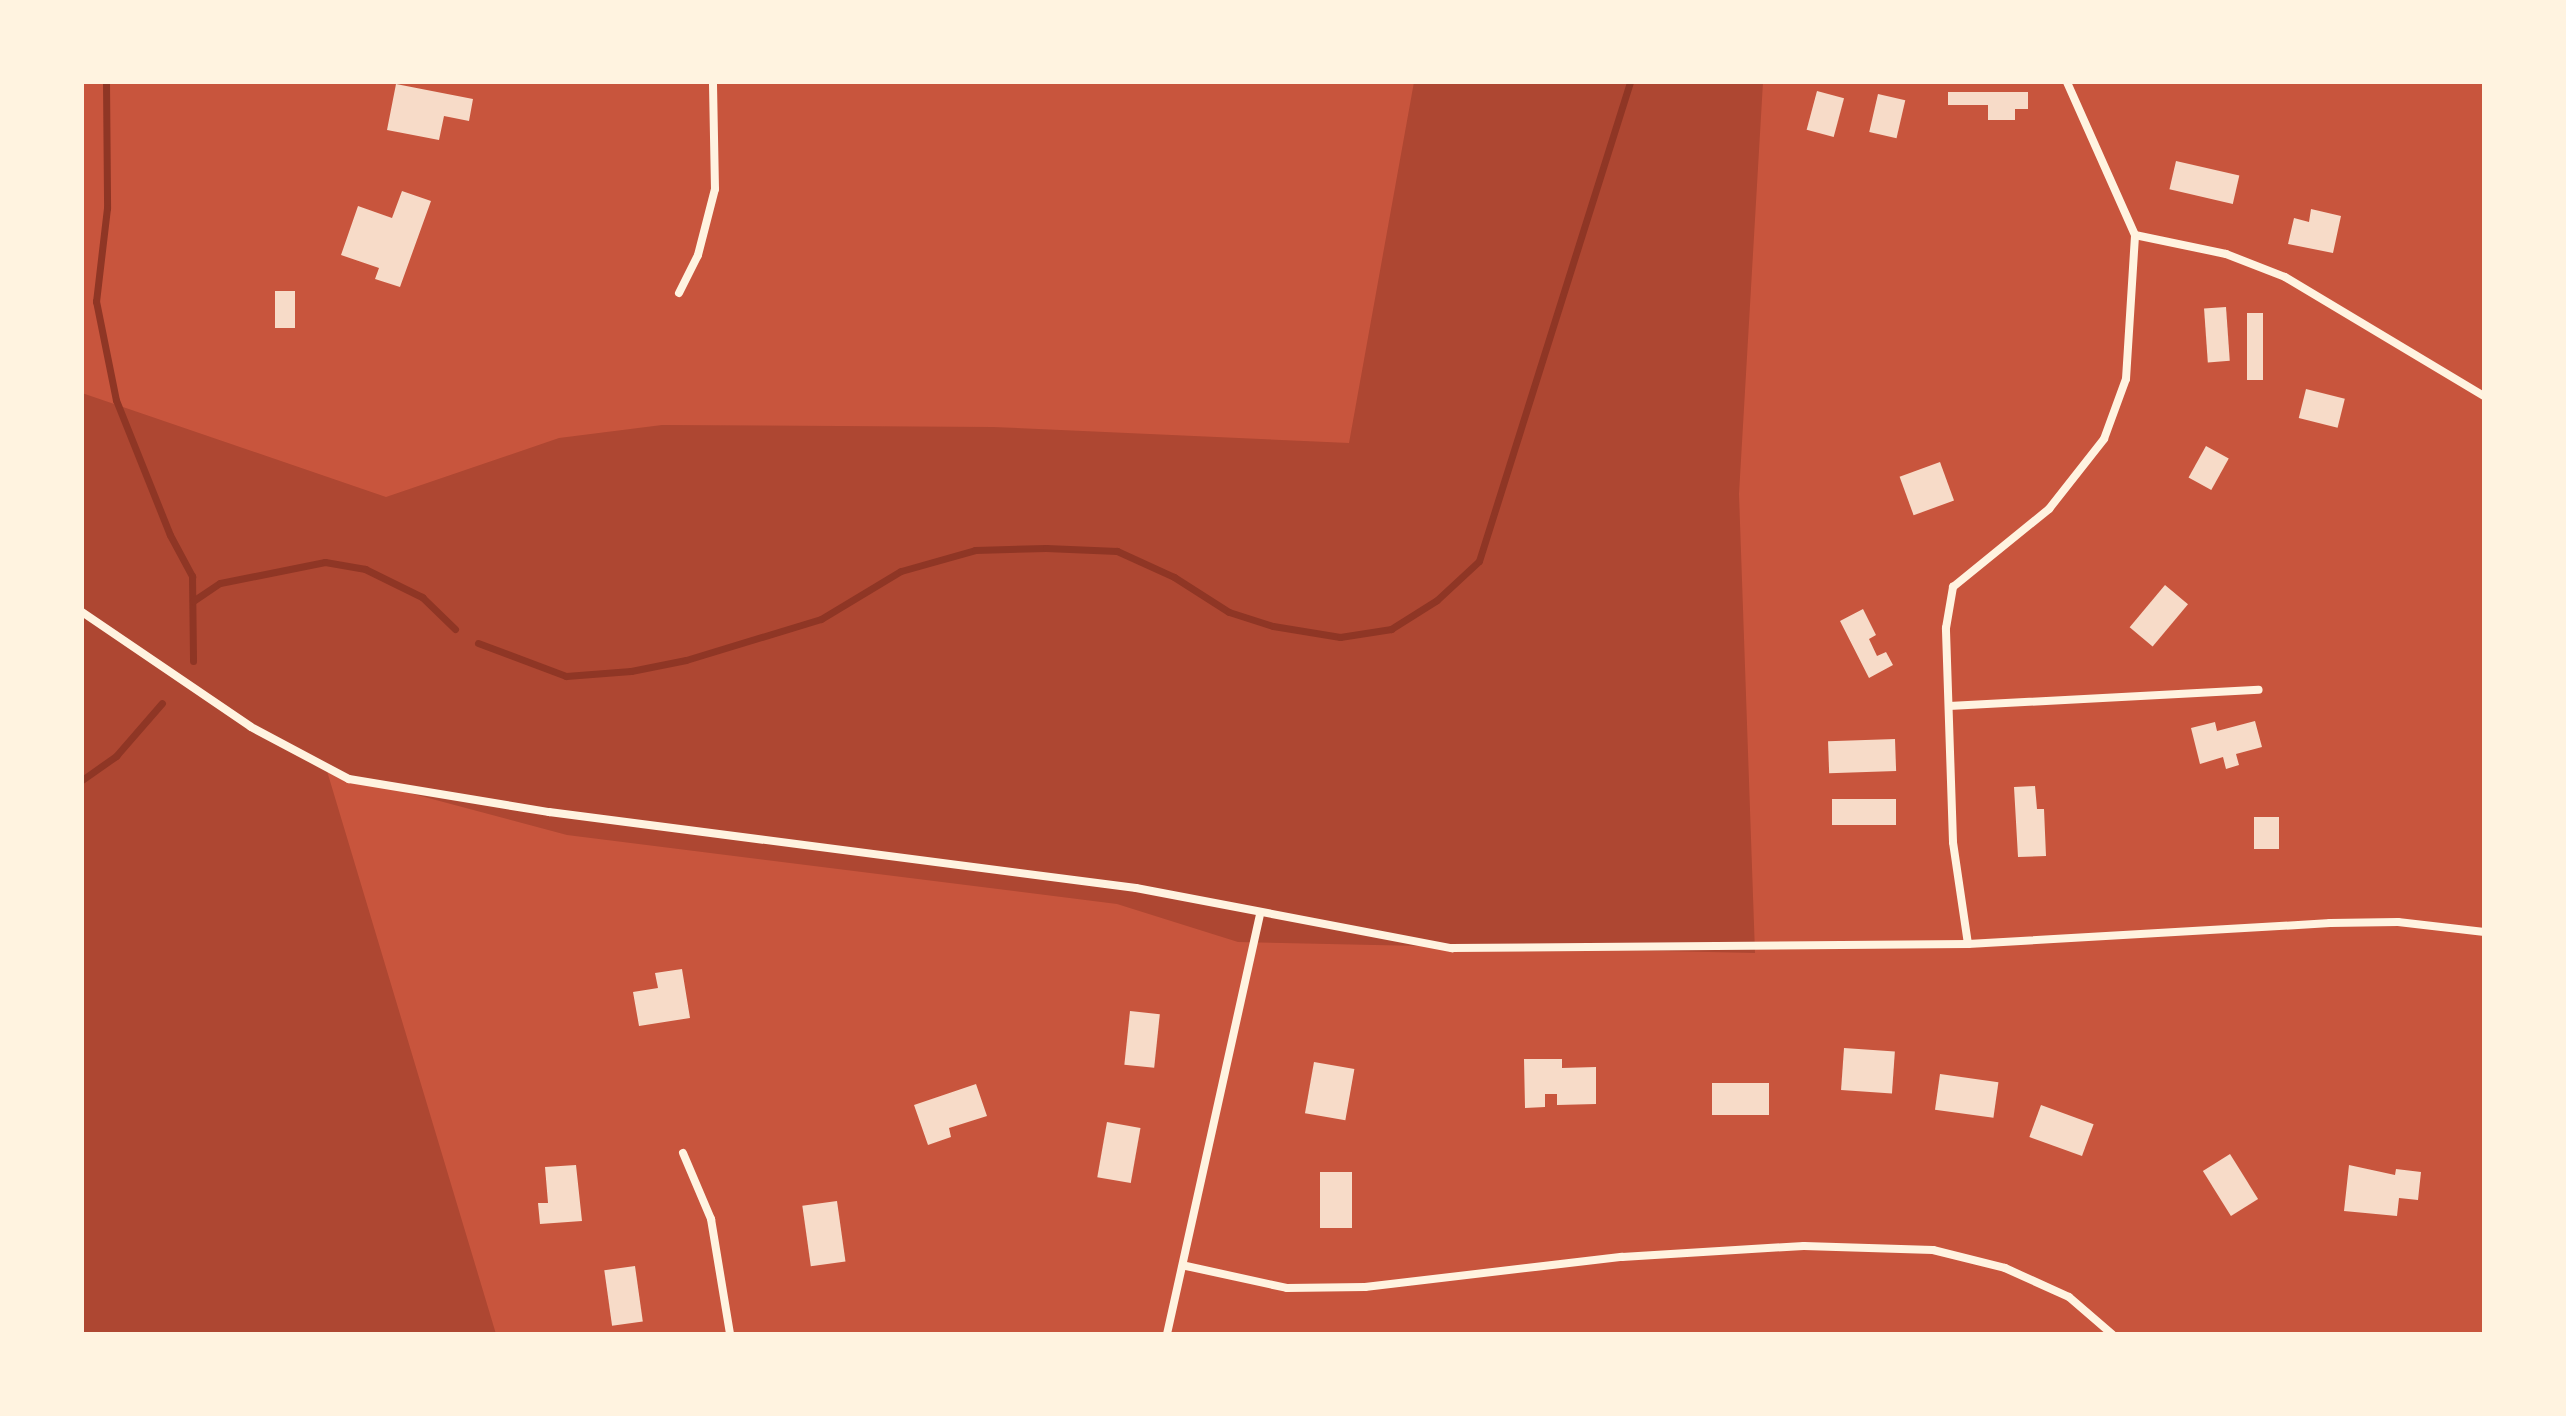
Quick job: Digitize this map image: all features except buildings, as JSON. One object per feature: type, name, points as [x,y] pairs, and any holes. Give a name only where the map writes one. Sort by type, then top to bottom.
[{"type":"street","points":[[679,293],[698,255],[715,189],[713,82]]},
{"type":"street","points":[[1968,944],[1953,842],[1946,628],[1953,587],[2049,509],[2116,417],[2126,379],[2135,235],[2067,82]]},
{"type":"street","points":[[2135,235],[2226,254],[2285,277],[2484,396]]},
{"type":"street","points":[[82,612],[251,727],[349,779],[549,812],[1136,888],[1260,916],[1452,948],[1968,944],[2330,923],[2398,922],[2484,932]]},
{"type":"street","points":[[1949,706],[2259,690]]},
{"type":"street","points":[[1167,1334],[1186,1266],[1260,916]]},
{"type":"street","points":[[683,1153],[711,1219],[730,1334]]},
{"type":"street","points":[[1186,1266],[1287,1288],[1365,1287],[1637,1256],[1804,1246],[1933,1250],[2005,1268],[2069,1297],[2112,1334]]},
{"type":"shaded area","points":[[1414,82],[1763,82],[1739,494],[1755,953],[1238,942],[1117,904],[567,835],[327,771],[496,1334],[82,1334],[82,393],[386,497],[559,438],[662,425],[993,427],[1349,443]]},
{"type":"waterway","points":[[106,82],[107,208],[96,301],[116,400],[170,535],[192,576],[193,661]]},
{"type":"waterway","points":[[478,643],[566,676],[631,671],[686,660],[821,619],[901,571],[975,550],[1046,548],[1117,551],[1174,577],[1229,612],[1273,626],[1340,637],[1391,629],[1437,600],[1479,561],[1630,82]]},
{"type":"waterway","points":[[193,601],[220,583],[325,562],[365,569],[422,597],[455,629]]},
{"type":"waterway","points":[[82,780],[116,756],[162,703]]}]
